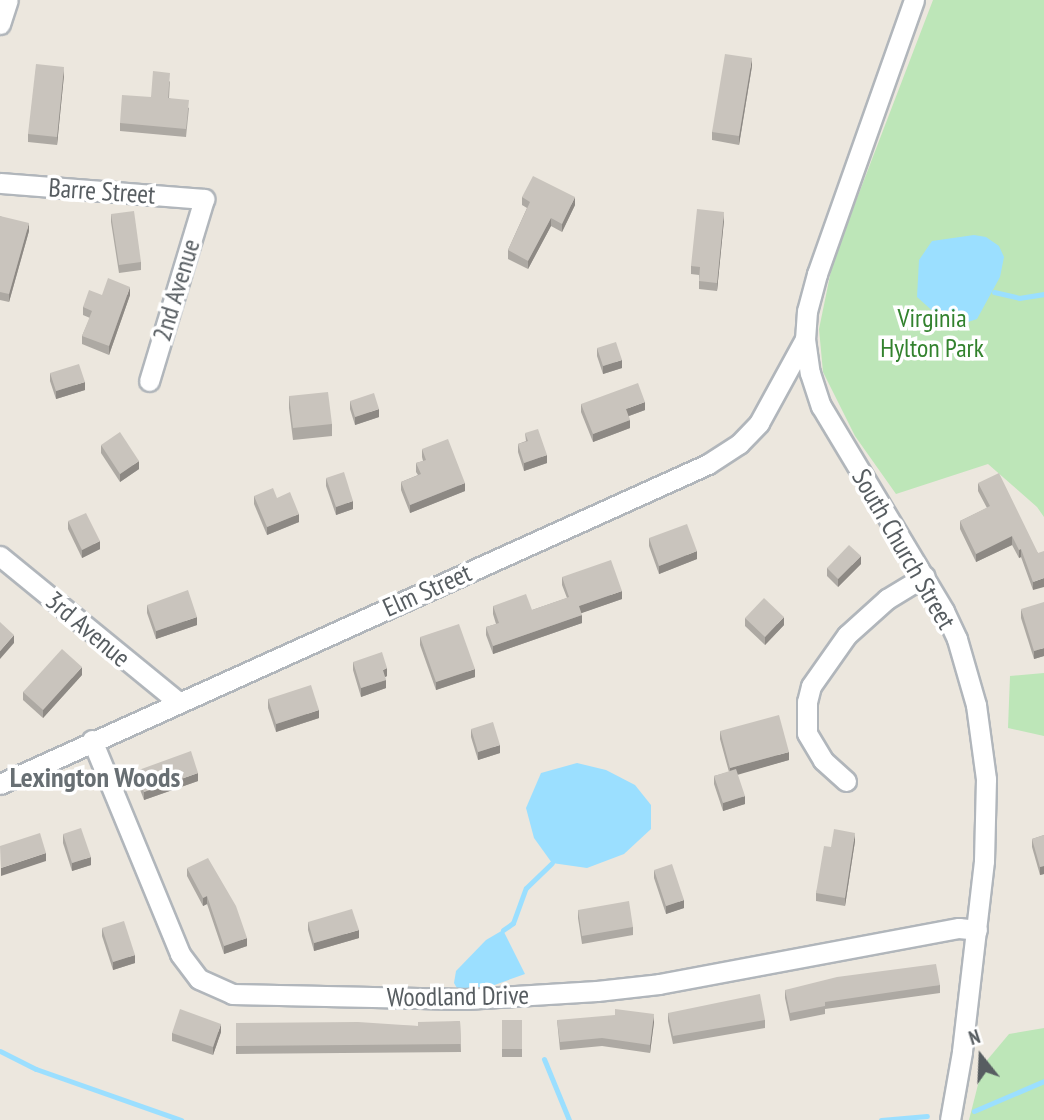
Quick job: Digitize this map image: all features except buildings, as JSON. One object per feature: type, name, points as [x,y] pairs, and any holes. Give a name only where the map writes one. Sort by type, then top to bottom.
[{"type":"street","points":[[0,24],[8,0]]},
{"type":"street","name":"South Church Street","points":[[914,0],[825,248],[807,311],[805,340],[810,373],[821,406],[925,576],[957,639],[976,705],[982,738],[987,812],[977,930],[950,1120]]},
{"type":"street","name":"Barre Street","points":[[0,183],[204,199]]},
{"type":"street","name":"2nd Avenue","points":[[149,381],[204,199]]},
{"type":"street","name":"Elm Street","points":[[0,784],[177,701],[708,464],[739,443],[759,423],[805,340]]},
{"type":"street","name":"3rd Avenue","points":[[0,556],[177,701]]},
{"type":"street","points":[[846,781],[823,760],[807,733],[807,702],[811,687],[847,635],[887,600],[925,576]]},
{"type":"street","name":"Woodland Drive","points":[[92,740],[180,954],[199,979],[232,995],[466,999],[597,991],[659,984],[959,928],[977,930]]},
{"type":"green space","name":"Virginia Hylton Park","points":[[933,0],[1044,0],[1044,517],[1037,507],[988,464],[896,494],[855,436],[823,372],[819,329],[833,261]]},
{"type":"green space","points":[[1044,673],[1044,736],[1008,728],[1010,676]]},
{"type":"green space","points":[[1044,1028],[1044,1120],[969,1120],[983,1065],[1009,1034]]},
{"type":"water","points":[[974,235],[986,237],[999,246],[1004,257],[1000,277],[977,319],[962,324],[946,323],[917,297],[919,260],[932,241]]},
{"type":"water","points":[[577,763],[606,770],[635,785],[651,805],[651,829],[624,854],[587,868],[552,863],[534,838],[526,808],[541,773]]},
{"type":"water","points":[[503,930],[525,974],[472,993],[458,990],[454,983],[456,971],[486,940]]},
{"type":"waterway","points":[[994,292],[1019,298],[1044,294]]},
{"type":"waterway","points":[[503,930],[513,923],[526,888],[552,863]]},
{"type":"waterway","points":[[0,1051],[36,1069],[181,1120]]},
{"type":"waterway","points":[[544,1059],[569,1120]]},
{"type":"waterway","points":[[974,1111],[1044,1081]]},
{"type":"waterway","points":[[881,1120],[927,1116]]},
{"type":"district","name":"Lexington Woods","points":[[95,777]]}]
